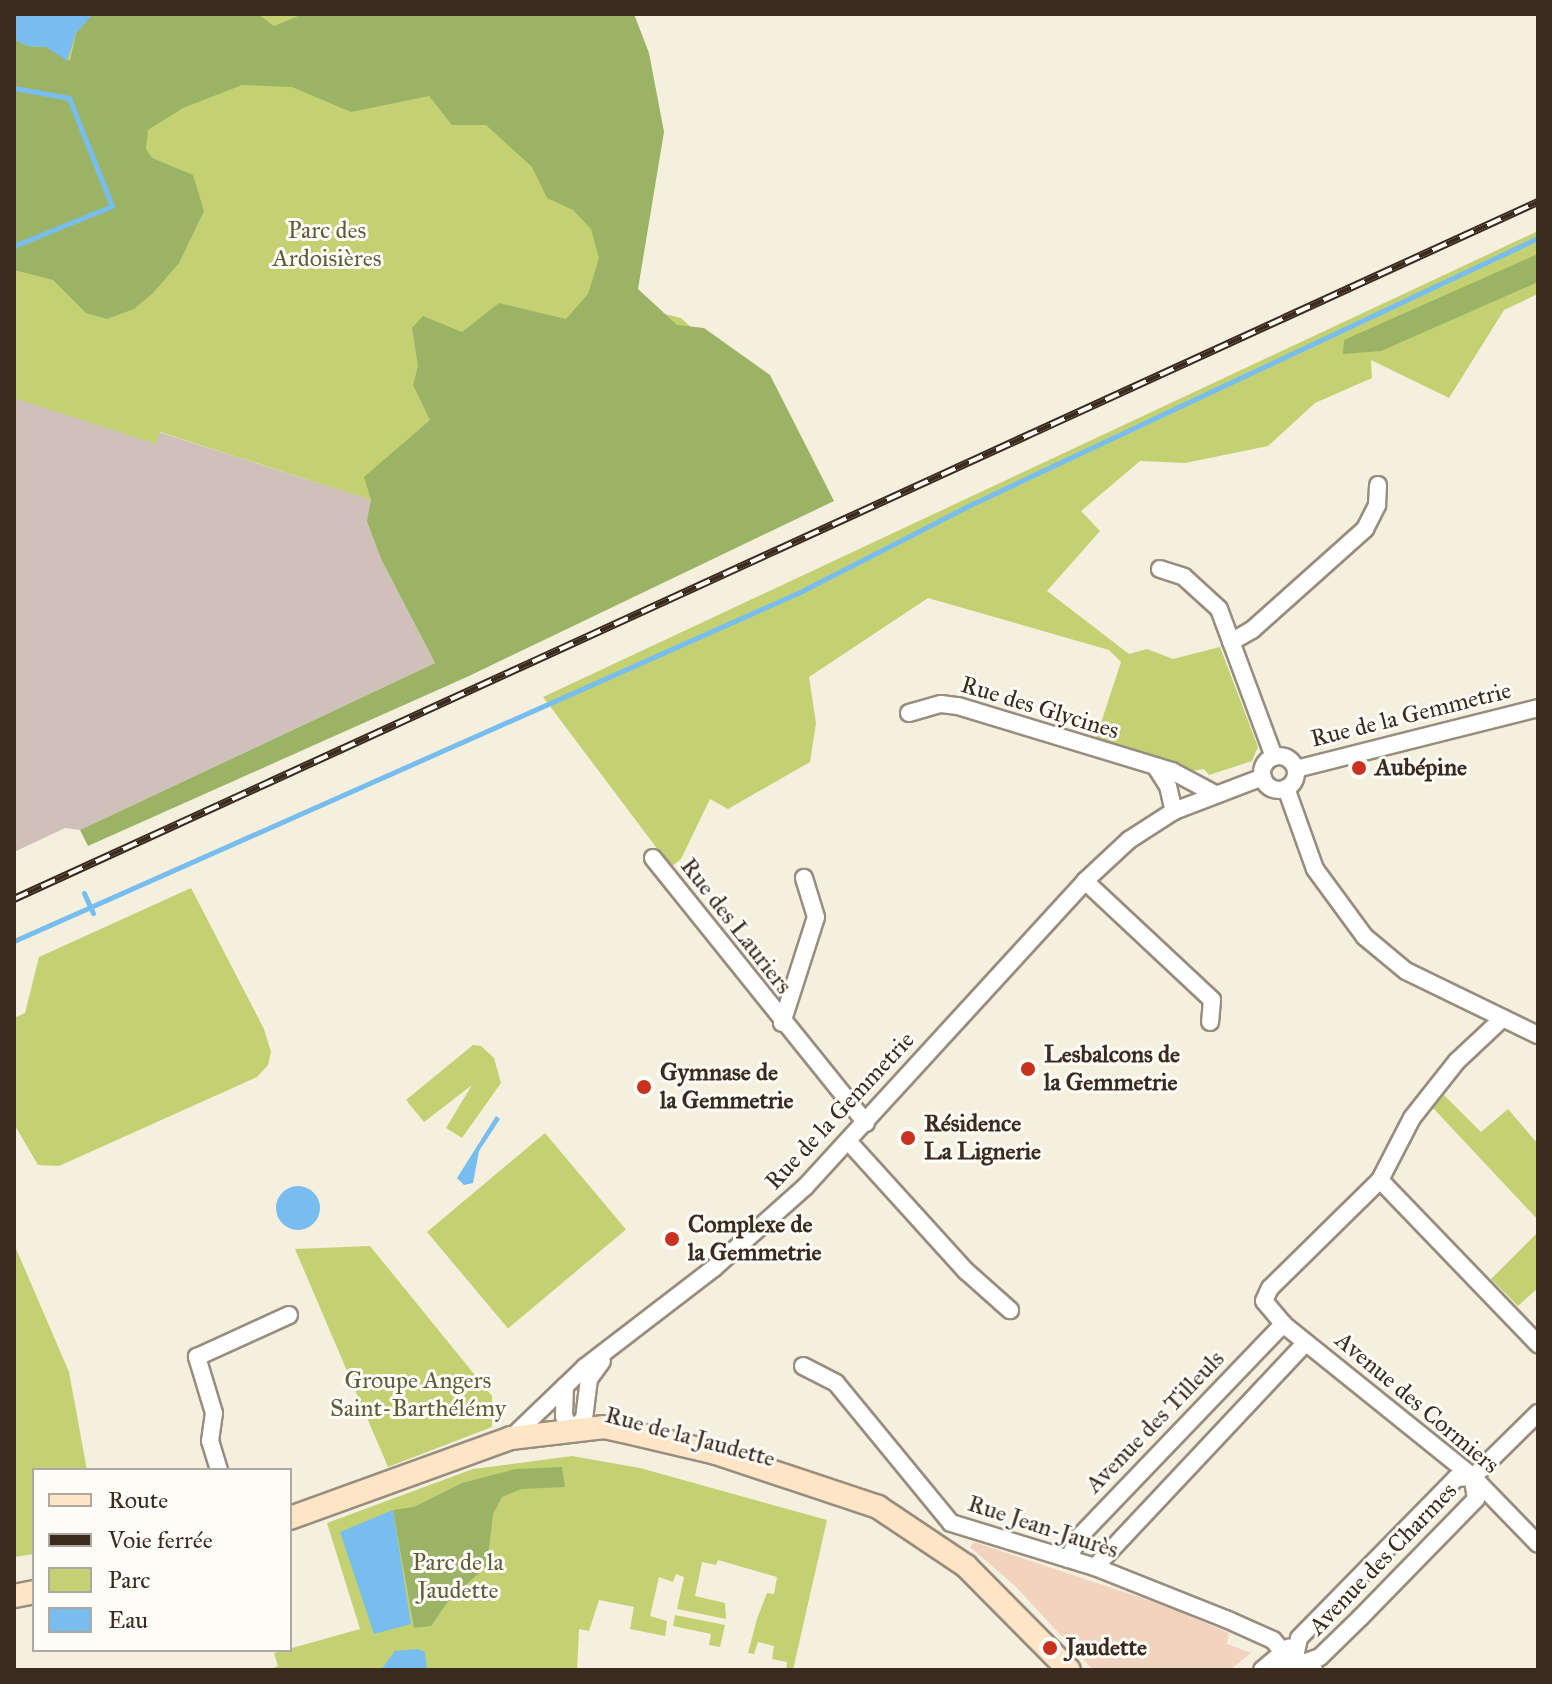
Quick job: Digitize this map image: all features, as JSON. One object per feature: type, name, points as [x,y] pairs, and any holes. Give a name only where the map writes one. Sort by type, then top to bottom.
[{"type":"street","points":[[1231,642],[1252,630],[1365,529],[1377,505],[1378,485]]},
{"type":"street","points":[[1160,569],[1184,577],[1219,609],[1274,757]]},
{"type":"street","name":"Rue des Glycines","points":[[909,713],[941,704],[958,706],[1157,769],[1172,771],[1215,794]]},
{"type":"street","name":"Rue de la Gemmetrie","points":[[1296,769],[1538,708]]},
{"type":"street","points":[[1274,757],[1290,759],[1296,769],[1293,782],[1286,788],[1275,789],[1263,777],[1266,763],[1274,757]]},
{"type":"street","points":[[1157,769],[1168,786],[1174,811]]},
{"type":"street","name":"Rue de la Gemmetrie","points":[[511,1438],[565,1386],[729,1256],[848,1141],[1085,881],[1129,840],[1174,811],[1263,777]]},
{"type":"street","points":[[1286,788],[1315,869],[1365,937],[1406,971],[1538,1035]]},
{"type":"street","name":"Rue des Lauriers","points":[[653,858],[782,1023],[866,1123]]},
{"type":"street","name":"Rue des Lauriers","points":[[782,1023],[816,917],[804,878]]},
{"type":"street","points":[[1085,881],[1212,1000],[1210,1022]]},
{"type":"street","points":[[1503,1018],[1457,1061],[1405,1127],[1380,1180],[1538,1344]]},
{"type":"street","points":[[848,1141],[966,1271],[1010,1310]]},
{"type":"street","name":"Avenue des Cormiers","points":[[1380,1180],[1270,1288],[1264,1301],[1283,1324],[1473,1477],[1538,1544]]},
{"type":"street","points":[[218,1468],[210,1441],[214,1413],[197,1357],[289,1315]]},
{"type":"street","name":"Avenue des Tilleuls","points":[[1068,1559],[1080,1536],[1283,1324]]},
{"type":"street","points":[[1095,1567],[1306,1342]]},
{"type":"street","name":"Rue de la Gemmetrie","points":[[571,1430],[588,1407],[589,1379],[608,1352]]},
{"type":"street","name":"Rue Jean-Jaurès","points":[[803,1366],[836,1383],[951,1523],[1095,1567],[1265,1636],[1299,1660]]},
{"type":"street","points":[[292,1517],[511,1438],[571,1430],[564,1416],[565,1386]]},
{"type":"street","points":[[588,1407],[604,1427]]},
{"type":"street","points":[[1473,1477],[1538,1413]]},
{"type":"street","name":"Rue de la Jaudette","points":[[571,1430],[604,1427],[716,1453],[849,1495],[910,1524],[966,1566],[1069,1670]]},
{"type":"street","name":"Rue de la Jaudette","points":[[571,1430],[836,1505],[966,1566]]},
{"type":"street","name":"Avenue des Charmes","points":[[1284,1670],[1299,1660],[1320,1657],[1476,1499],[1473,1477],[1456,1478],[1299,1638],[1299,1660]]},
{"type":"street","points":[[1262,1670],[1299,1660]]},
{"type":"shaded area","points":[[14,386],[372,500],[382,561],[435,663],[80,830],[65,828],[14,852]]},
{"type":"shaded area","points":[[974,1542],[1166,1606],[1229,1633],[1227,1644],[1251,1653],[1230,1670],[1093,1670],[1015,1586],[970,1547]]},
{"type":"green space","name":"Parc des Ardoisières","points":[[14,14],[431,14],[526,78],[644,309],[681,318],[721,355],[382,561],[367,521],[371,500],[160,432],[156,444],[14,398]]},
{"type":"green space","points":[[92,14],[258,14],[274,26],[303,14],[634,14],[649,53],[664,132],[638,289],[677,325],[704,328],[770,375],[834,501],[469,676],[88,846],[80,830],[435,663],[382,561],[367,521],[371,500],[364,477],[430,420],[413,385],[418,366],[412,328],[423,316],[462,332],[499,303],[566,319],[588,294],[599,258],[591,229],[573,210],[547,198],[532,167],[486,125],[452,125],[429,96],[351,112],[292,87],[242,85],[183,108],[148,130],[146,149],[152,158],[193,175],[204,211],[179,263],[153,293],[134,309],[107,319],[86,313],[53,280],[14,270],[14,39],[27,46],[46,47],[70,61],[76,33]]},
{"type":"green space","points":[[1538,231],[1538,294],[1504,310],[1449,398],[1371,360],[1372,378],[1315,403],[1268,446],[1185,463],[1140,461],[1081,511],[1100,531],[1047,591],[1129,654],[1147,649],[1173,659],[1220,647],[1258,747],[1252,761],[1209,775],[1204,769],[1192,771],[1096,738],[1121,662],[1109,650],[928,598],[809,677],[816,723],[810,762],[728,809],[710,799],[681,859],[671,867],[543,697]]},
{"type":"green space","points":[[1538,254],[1538,282],[1381,351],[1343,354],[1344,340]]},
{"type":"green space","points":[[191,888],[264,1029],[271,1052],[268,1065],[257,1077],[59,1166],[38,1165],[14,1124],[14,1018],[25,1013],[39,957]]},
{"type":"green space","points":[[473,1045],[481,1046],[494,1058],[501,1083],[462,1138],[446,1128],[472,1085],[424,1122],[406,1100]]},
{"type":"green space","points":[[1444,1095],[1481,1132],[1508,1109],[1538,1144],[1538,1220],[1433,1108]]},
{"type":"green space","points":[[545,1133],[626,1230],[508,1329],[427,1232]]},
{"type":"green space","points":[[1538,1232],[1538,1288],[1518,1306],[1491,1279]]},
{"type":"green space","points":[[14,1244],[69,1372],[87,1468],[32,1468],[32,1554],[14,1557]]},
{"type":"green space","name":"Groupe Angers Saint-Barthélémy","points":[[370,1246],[492,1396],[492,1427],[388,1467],[295,1249]]},
{"type":"green space","name":"Parc de la Jaudette","points":[[572,1456],[640,1468],[827,1520],[793,1670],[786,1670],[787,1662],[772,1659],[774,1646],[758,1642],[754,1654],[748,1653],[757,1619],[767,1593],[774,1594],[777,1577],[718,1560],[716,1565],[702,1562],[695,1596],[725,1603],[726,1619],[677,1609],[684,1577],[676,1574],[673,1582],[659,1577],[650,1616],[667,1621],[665,1636],[630,1629],[634,1607],[599,1600],[589,1631],[579,1629],[577,1670],[269,1670],[278,1666],[274,1653],[292,1652],[292,1648],[360,1629],[327,1523],[473,1469]]},
{"type":"green space","name":"Parc de la Jaudette","points":[[562,1467],[565,1487],[521,1489],[502,1497],[493,1514],[487,1566],[449,1600],[431,1626],[414,1628],[393,1510],[414,1507],[462,1483],[516,1469]]},
{"type":"green space","points":[[675,1615],[725,1625],[720,1647],[709,1645],[711,1634],[673,1626]]},
{"type":"water","points":[[14,14],[93,14],[76,33],[67,61],[46,47],[27,46],[14,39]]},
{"type":"water","points":[[496,1116],[500,1119],[479,1151],[473,1183],[464,1185],[457,1178]]},
{"type":"water","points":[[298,1186],[313,1193],[320,1208],[313,1223],[298,1230],[283,1223],[276,1208],[283,1193]]},
{"type":"water","points":[[393,1510],[411,1624],[374,1634],[340,1532]]},
{"type":"water","points":[[418,1649],[425,1652],[427,1670],[381,1670],[395,1651]]},
{"type":"waterway","points":[[14,88],[69,98],[112,206],[14,246]]},
{"type":"waterway","points":[[14,941],[800,592],[970,505],[1538,238]]},
{"type":"waterway","points":[[84,893],[93,913]]},
{"type":"railway","points":[[14,899],[1538,202]]},
{"type":"place","name":"Aubépine","points":[[1359,768]]},
{"type":"place","name":"Lesbalcons de la Gemmetrie","points":[[1028,1069]]},
{"type":"place","name":"Gymnase de la Gemmetrie","points":[[644,1087]]},
{"type":"place","name":"Résidence La Lignerie","points":[[908,1138]]},
{"type":"place","name":"Complexe de la Gemmetrie","points":[[672,1239]]},
{"type":"place","name":"Jaudette","points":[[1050,1648]]}]
